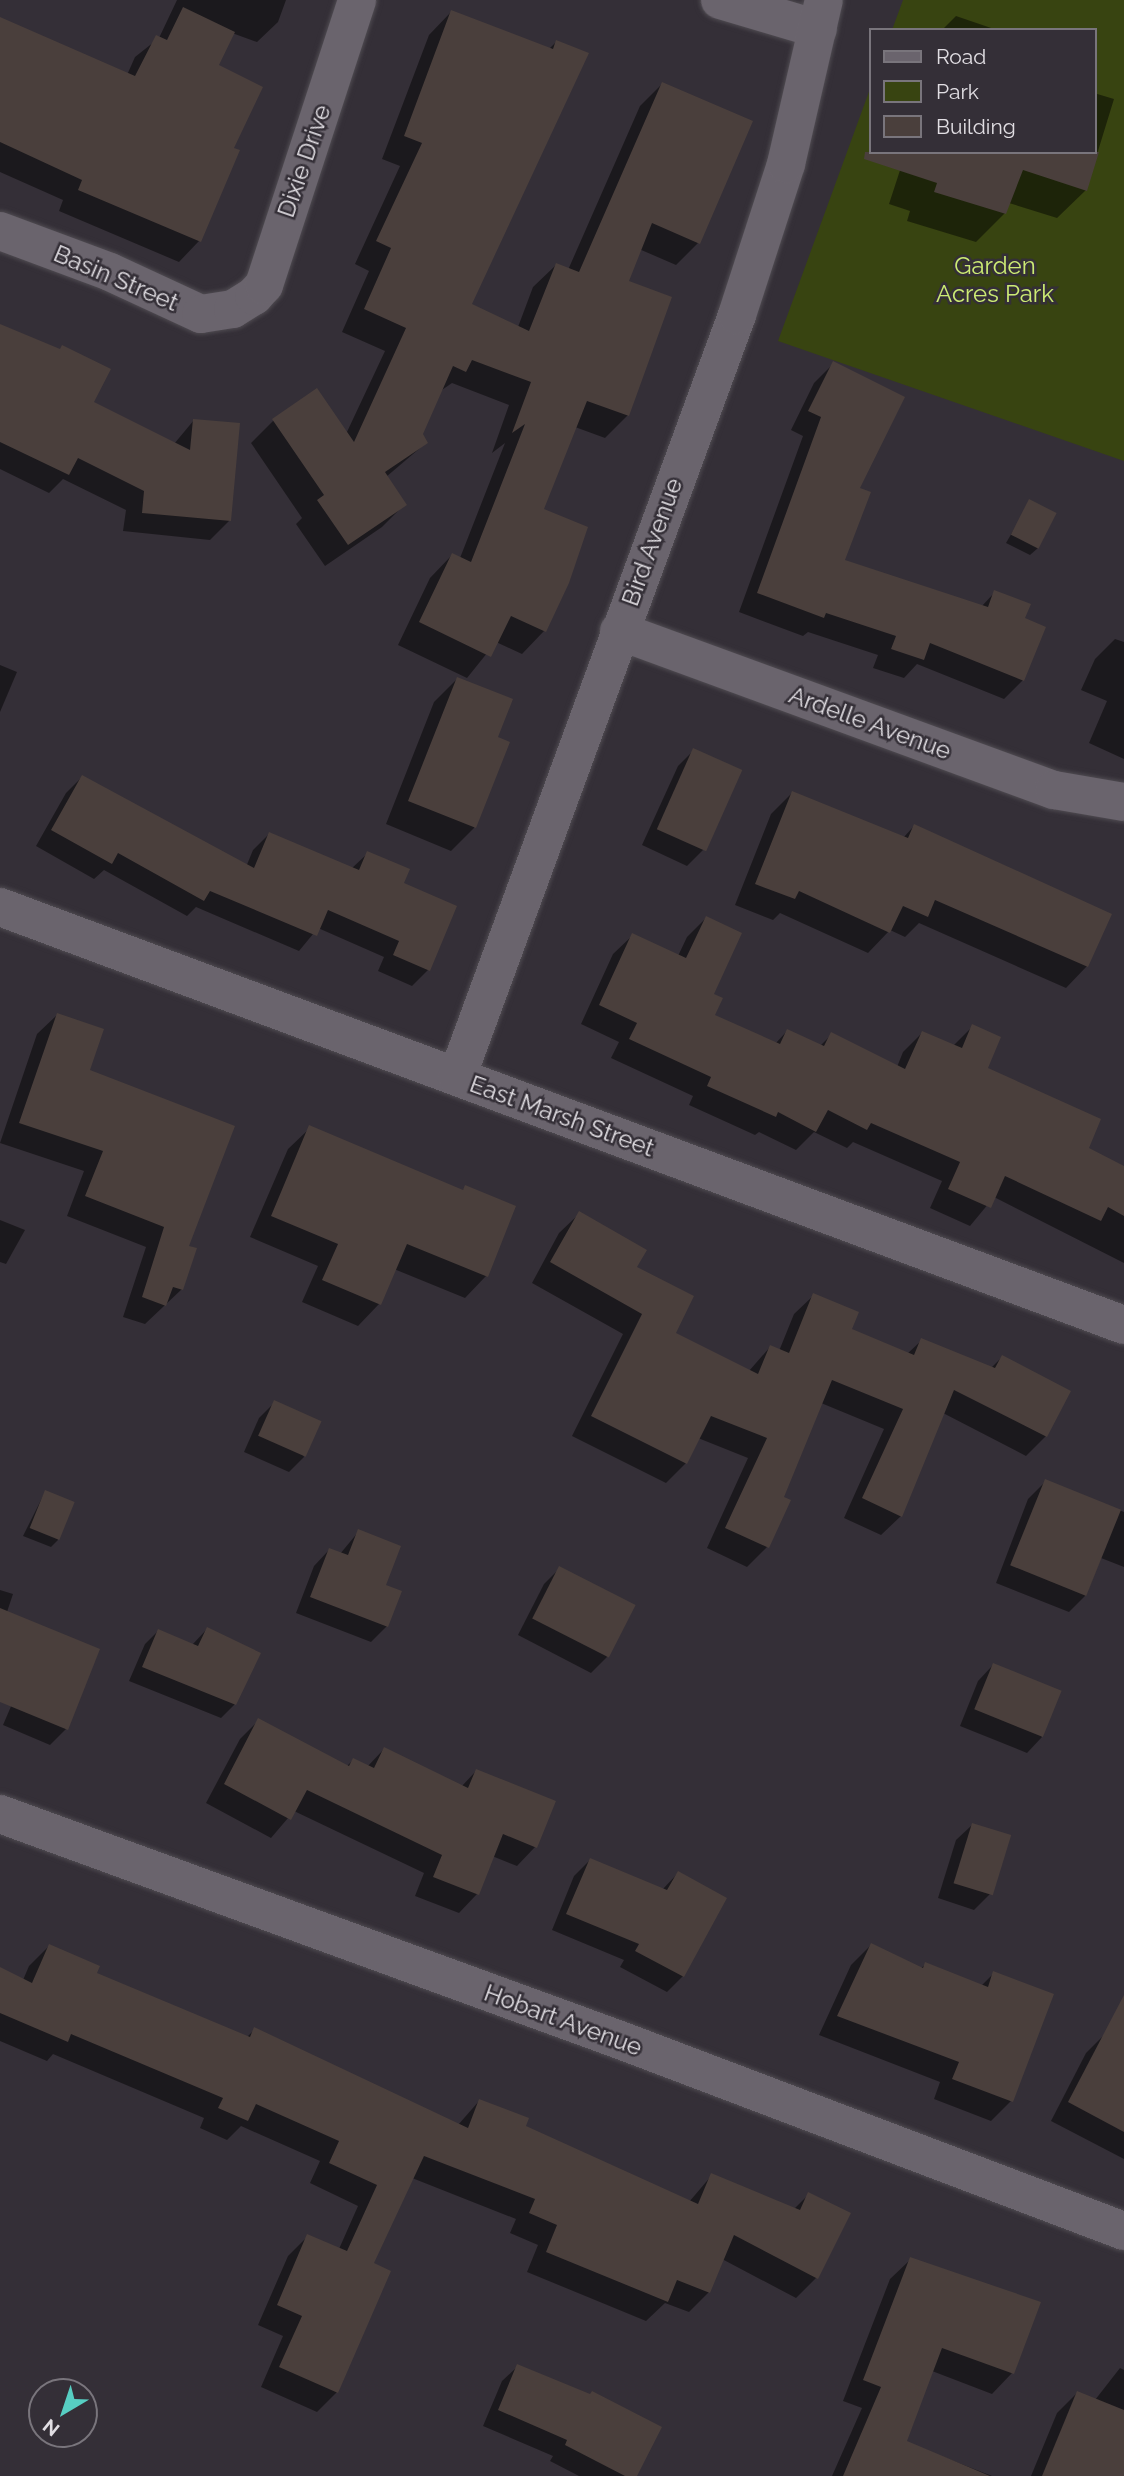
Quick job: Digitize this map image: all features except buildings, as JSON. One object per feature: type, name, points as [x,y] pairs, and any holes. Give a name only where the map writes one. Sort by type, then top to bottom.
[{"type":"street","name":"Dixie Drive","points":[[233,309],[264,285],[357,0]]},
{"type":"street","points":[[720,0],[821,15]]},
{"type":"street","name":"Bird Avenue","points":[[457,1077],[774,202],[802,109],[821,15]]},
{"type":"street","name":"Basin Street","points":[[0,231],[110,272],[201,314],[233,309]]},
{"type":"street","name":"Ardelle Avenue","points":[[619,631],[1054,790],[1124,802]]},
{"type":"street","name":"East Marsh Street","points":[[0,906],[1124,1325]]},
{"type":"street","name":"Hobart Avenue","points":[[0,1814],[620,2040],[1124,2231]]},
{"type":"green space","name":"Garden Acres Park","points":[[903,0],[1124,0],[1124,461],[778,341],[869,92],[869,154],[1096,154],[1096,28],[893,28]]}]
